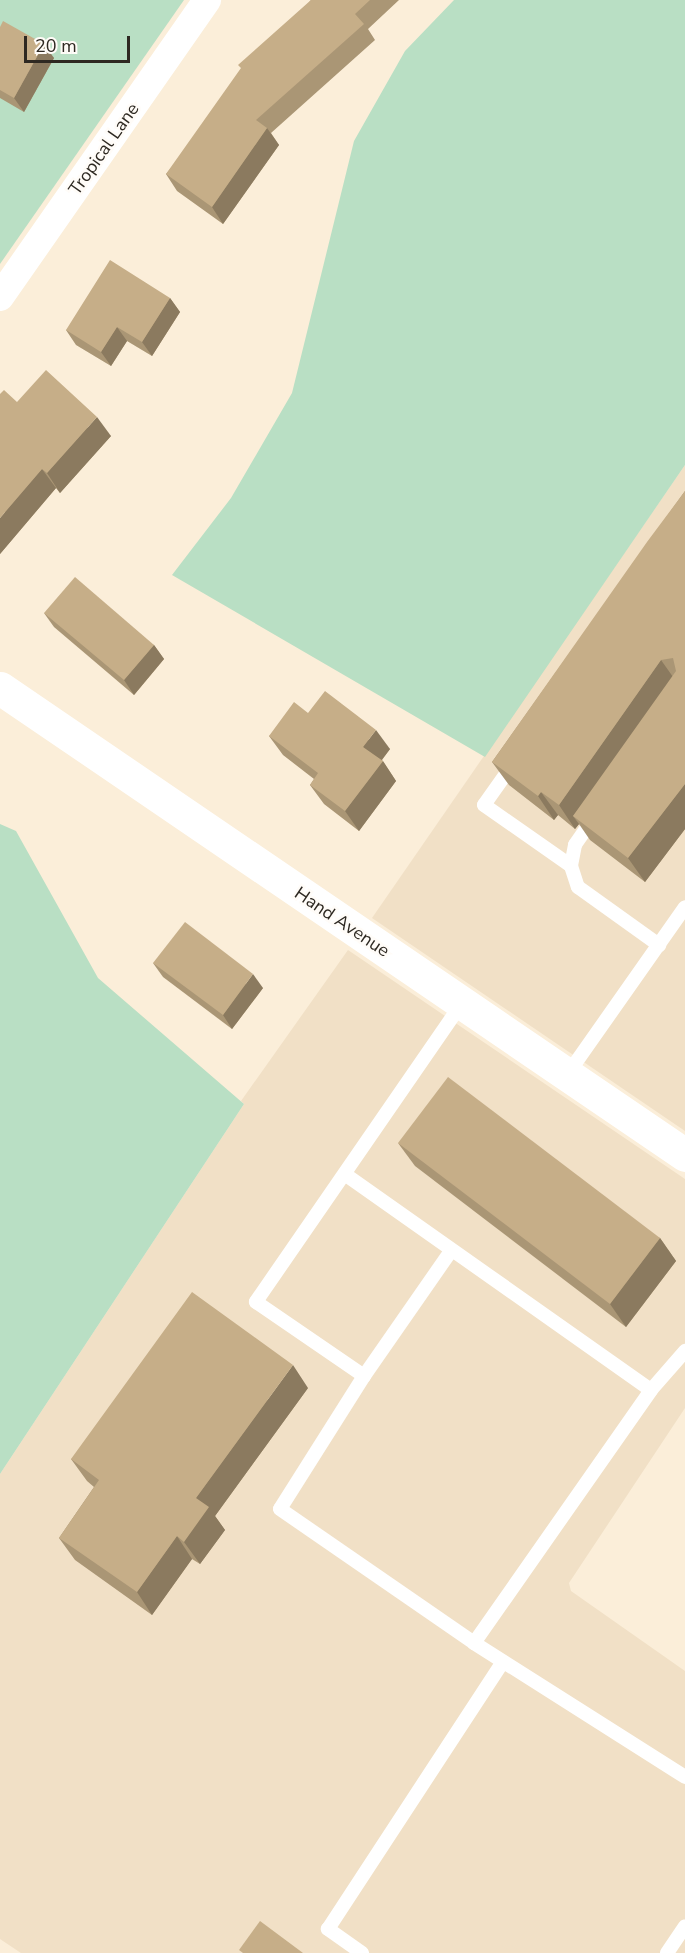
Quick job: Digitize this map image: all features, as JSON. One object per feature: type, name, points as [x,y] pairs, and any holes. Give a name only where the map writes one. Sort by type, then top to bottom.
[{"type":"street","name":"Tropical Lane","points":[[0,297],[207,0]]},
{"type":"street","name":"Hand Avenue","points":[[0,688],[685,1155]]},
{"type":"lane","points":[[524,748],[484,805],[571,867]]},
{"type":"lane","points":[[602,806],[575,845],[571,867],[578,887],[659,945]]},
{"type":"lane","points":[[567,1075],[685,907]]},
{"type":"lane","points":[[364,1376],[256,1302],[346,1175],[462,1003]]},
{"type":"lane","points":[[346,1175],[651,1390]]},
{"type":"lane","points":[[451,1251],[364,1376],[280,1509],[474,1644],[685,1777]]},
{"type":"lane","points":[[474,1644],[651,1390],[685,1351]]},
{"type":"lane","points":[[362,1953],[328,1929],[503,1662]]},
{"type":"lane","points":[[667,1953],[685,1926]]},
{"type":"shaded area","points":[[685,465],[685,1131],[372,918]]},
{"type":"shaded area","points":[[348,950],[685,1179],[685,1408],[569,1583],[571,1591],[685,1671],[685,1953],[21,1953],[0,1939],[0,1474],[244,1104],[241,1101]]},
{"type":"green space","points":[[0,0],[184,0],[0,264]]},
{"type":"green space","points":[[454,0],[685,0],[685,465],[485,757],[172,575],[231,498],[292,393],[354,141],[405,51]]},
{"type":"green space","points":[[0,824],[16,831],[98,978],[244,1104],[0,1474]]},
{"type":"building","points":[[311,0],[370,0],[355,14],[364,24],[256,120],[267,128],[212,207],[166,174],[241,68],[238,65]]},
{"type":"building","points":[[3,21],[44,44],[14,98],[0,90],[0,27]]},
{"type":"building","points":[[110,260],[170,298],[142,342],[117,327],[101,352],[66,330]]},
{"type":"building","points":[[46,370],[97,417],[47,473],[42,469],[0,518],[0,394],[4,390],[17,402]]},
{"type":"building","points":[[685,491],[685,784],[628,858],[573,816],[676,671],[673,658],[661,660],[559,805],[541,792],[538,796],[492,762]]},
{"type":"building","points":[[75,577],[154,645],[124,680],[44,613]]},
{"type":"building","points":[[325,691],[376,730],[363,747],[383,761],[345,811],[310,785],[318,773],[269,736],[294,702],[308,713]]},
{"type":"building","points":[[185,922],[253,974],[223,1015],[153,963]]},
{"type":"building","points":[[448,1077],[660,1238],[610,1304],[398,1143]]},
{"type":"building","points":[[192,1292],[293,1365],[196,1498],[209,1507],[184,1542],[177,1536],[137,1592],[59,1538],[99,1480],[71,1459]]},
{"type":"building","points":[[260,1921],[303,1953],[243,1953],[239,1950]]}]
